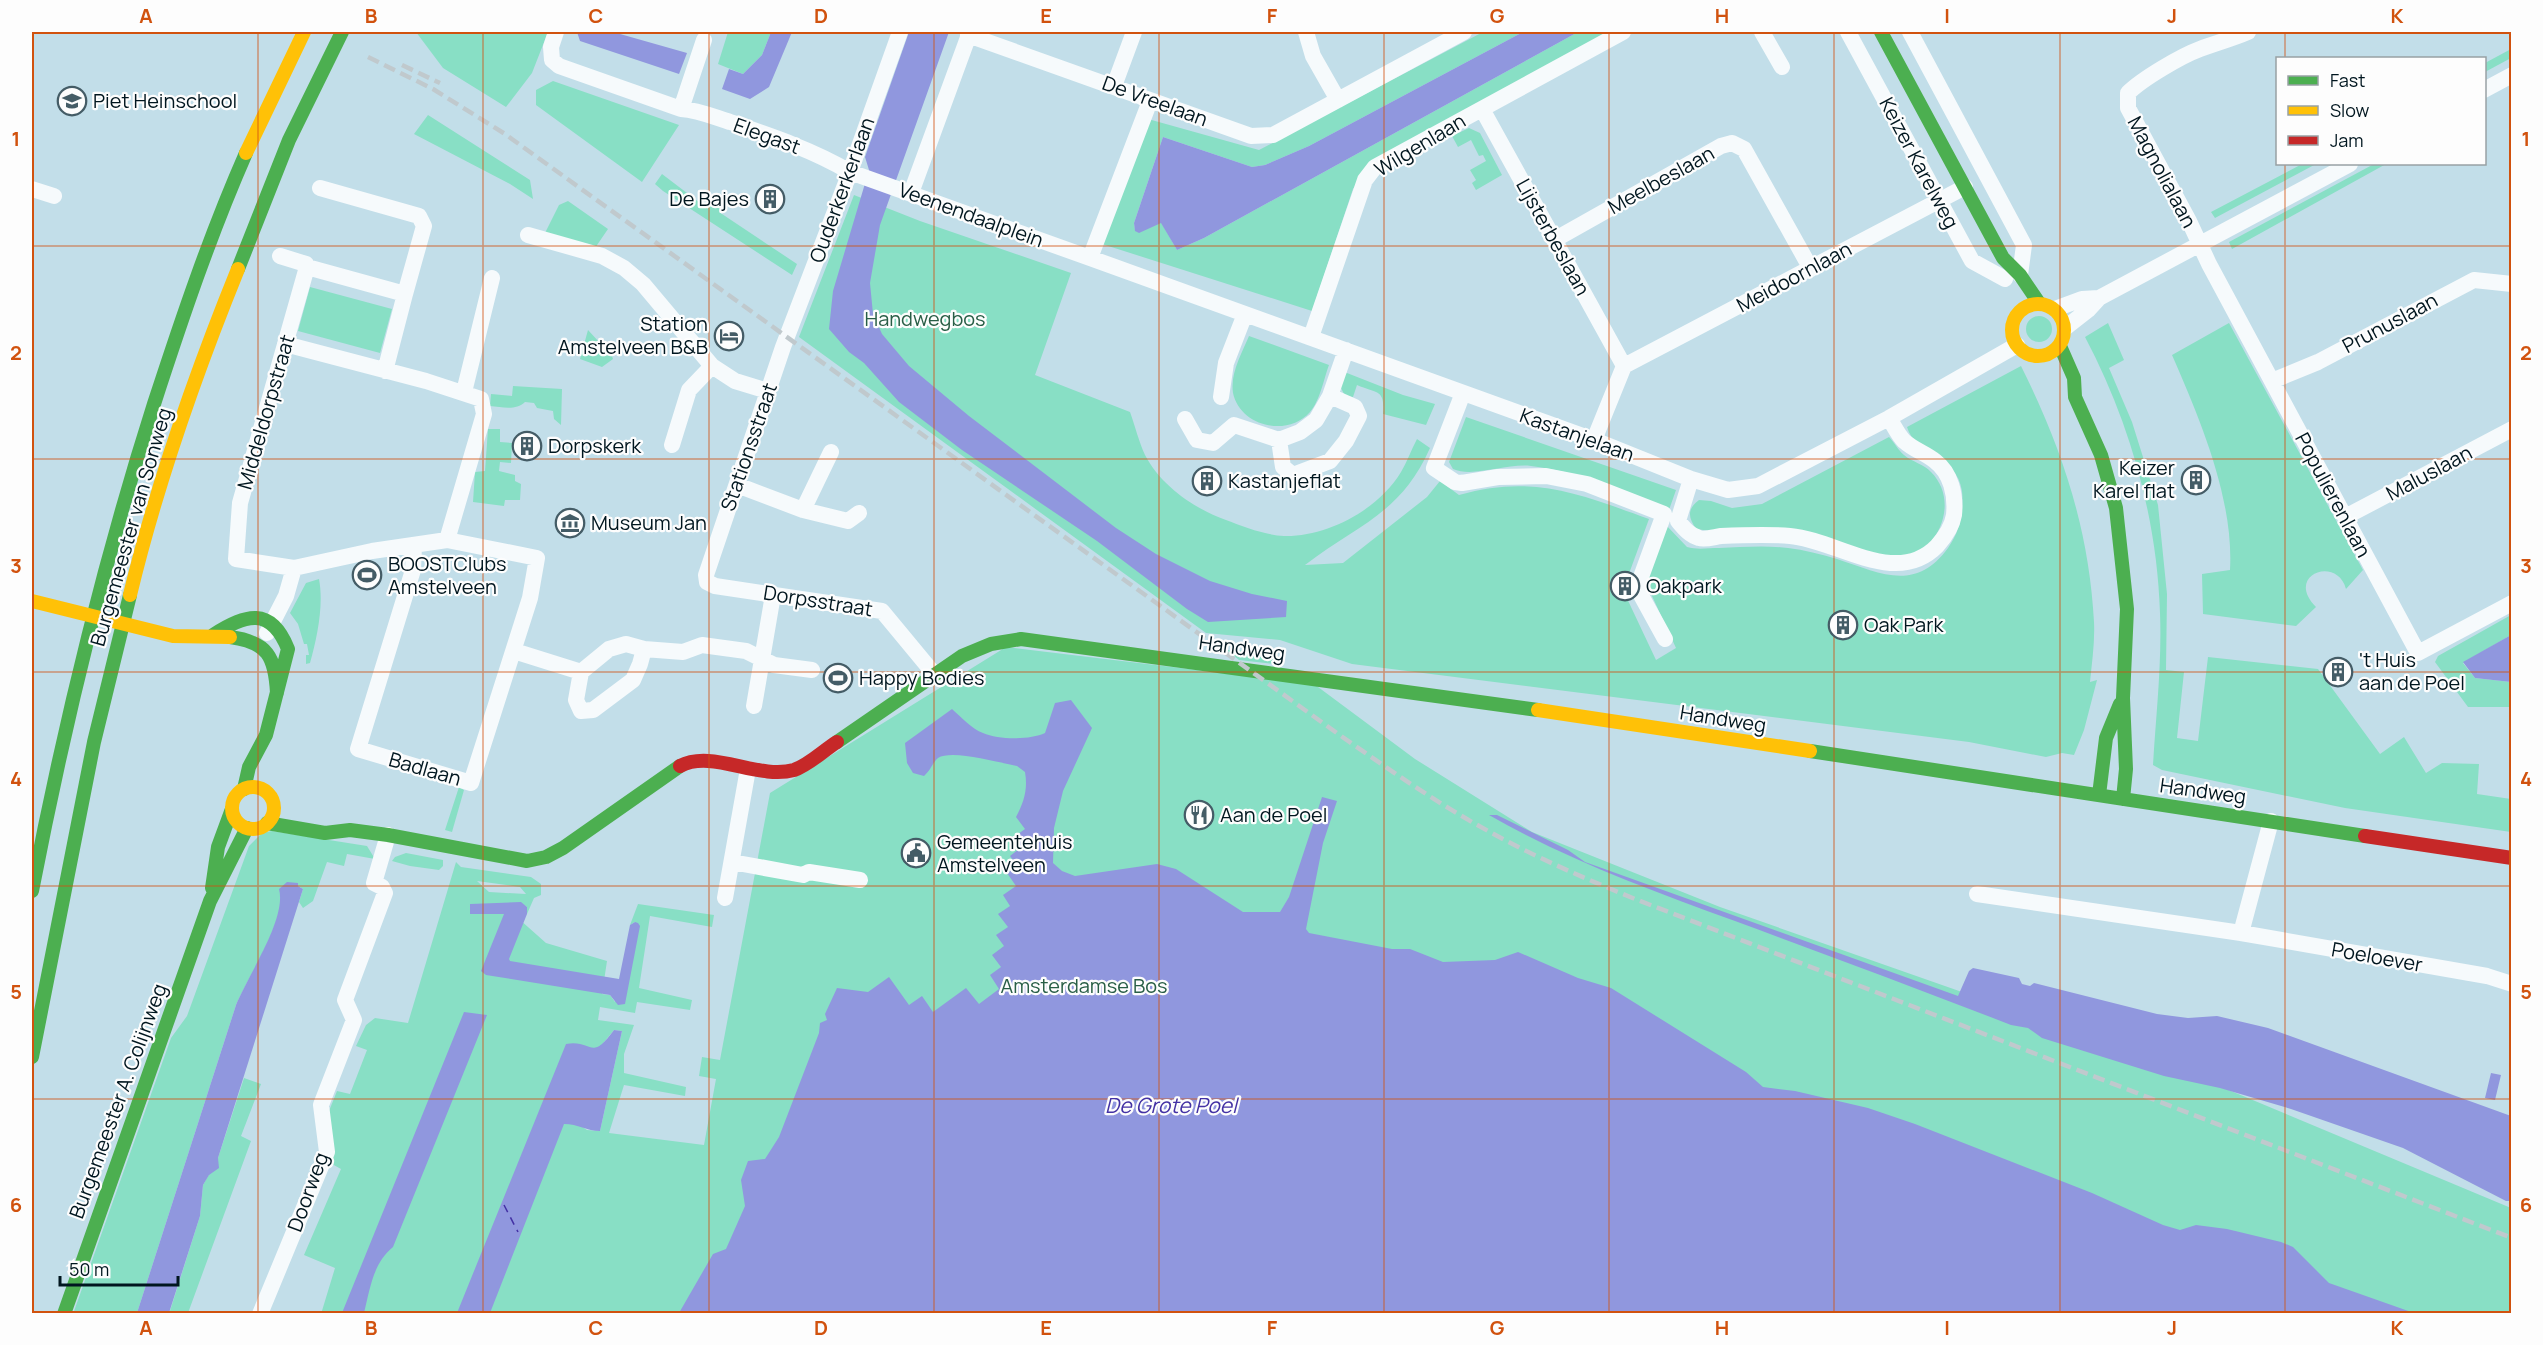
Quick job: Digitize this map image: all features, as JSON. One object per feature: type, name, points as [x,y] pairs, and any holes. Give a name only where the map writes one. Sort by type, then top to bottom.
[{"type":"main road","name":"Burgemeester van Sonweg","points":[[32,891],[73,697],[112,543],[144,434],[194,281],[265,110],[304,32]]},
{"type":"main road","name":"Burgemeester van Sonweg","points":[[32,1057],[93,742],[141,549],[195,375],[290,140],[342,32]]},
{"type":"main road","name":"Keizer Karelweg","points":[[1881,32],[2003,258],[2013,286],[2047,306]]},
{"type":"main road","points":[[2013,286],[2018,314]]},
{"type":"main road","points":[[2029,305],[2047,306],[2063,319],[2065,328],[2060,346],[2051,353],[2046,361],[2029,355],[2017,345],[2012,330],[2018,314],[2029,305]]},
{"type":"main road","points":[[2060,346],[2074,378],[2075,397],[2100,455],[2116,508],[2127,609],[2123,698],[2126,769],[2123,799]]},
{"type":"main road","points":[[2062,387],[2075,397]]},
{"type":"main road","points":[[32,601],[173,636],[213,635],[246,639],[260,645],[269,655],[276,669],[277,693]]},
{"type":"main road","points":[[213,635],[239,619],[250,616],[272,624],[285,640],[288,649],[266,735],[249,767],[244,789]]},
{"type":"main road","name":"Handweg","points":[[350,830],[527,861],[546,856],[563,848],[683,764],[698,761],[781,773],[797,769],[962,656],[983,646],[1005,640],[1021,639],[1419,692],[2511,858]]},
{"type":"main road","points":[[2098,795],[2106,738],[2123,698]]},
{"type":"main road","points":[[266,735],[265,778],[274,810],[267,824]]},
{"type":"main road","points":[[265,778],[244,789],[235,797],[232,809],[237,821],[247,828],[259,828],[267,824],[325,833],[350,830]]},
{"type":"main road","name":"Burgemeester A. Colijnweg","points":[[210,902],[215,854],[224,825],[232,809]]},
{"type":"main road","points":[[274,810],[326,820],[350,830]]},
{"type":"main road","name":"Burgemeester A. Colijnweg","points":[[64,1314],[210,902],[247,828]]},
{"type":"street","name":"Elegast","points":[[556,32],[551,47],[552,60],[556,64],[746,128],[829,160],[858,175]]},
{"type":"street","name":"Ouderkerkerlaan","points":[[783,347],[858,175],[900,32]]},
{"type":"street","points":[[1114,86],[1134,32]]},
{"type":"street","points":[[1306,32],[1313,56],[1338,100]]},
{"type":"street","name":"De Vreelaan","points":[[969,33],[1251,136],[1273,135],[1464,32]]},
{"type":"street","name":"Wilgenlaan","points":[[1311,337],[1365,180],[1375,166],[1623,32]]},
{"type":"street","points":[[1762,32],[1782,67]]},
{"type":"street","name":"Keizer Karelweg","points":[[1848,32],[1972,261],[2013,286]]},
{"type":"street","name":"Magnolialaan","points":[[2198,243],[2189,221],[2128,108],[2128,93],[2137,85],[2199,49],[2226,42],[2248,32]]},
{"type":"street","points":[[907,192],[969,33]]},
{"type":"street","points":[[1890,48],[1914,33],[2024,245],[2013,286]]},
{"type":"street","points":[[681,108],[704,40]]},
{"type":"street","points":[[2486,89],[2511,75]]},
{"type":"street","points":[[1090,258],[1150,101]]},
{"type":"street","name":"Lijsterbeslaan","points":[[1482,109],[1624,366]]},
{"type":"street","name":"Meelbeslaan","points":[[1554,240],[1721,146],[1732,143],[1744,149],[1811,269]]},
{"type":"street","points":[[2065,328],[2099,298],[2198,243],[2348,165]]},
{"type":"street","name":"Veenendaalplein","points":[[858,175],[1245,314]]},
{"type":"street","points":[[320,188],[419,216],[424,226],[385,371]]},
{"type":"street","name":"Meidoornlaan","points":[[1624,366],[1965,188]]},
{"type":"street","points":[[32,189],[54,196]]},
{"type":"street","points":[[528,235],[602,256],[624,268],[643,284],[712,366],[735,381],[768,391]]},
{"type":"street","name":"Populierenlaan","points":[[2198,243],[2418,653],[2511,603]]},
{"type":"street","points":[[280,256],[306,264],[307,267],[405,294]]},
{"type":"street","name":"Middeldorpstraat","points":[[294,568],[236,559],[240,503],[307,267]]},
{"type":"street","points":[[464,392],[492,278]]},
{"type":"street","name":"Prunuslaan","points":[[2272,381],[2318,362],[2474,280],[2511,284]]},
{"type":"street","points":[[2047,306],[2099,298]]},
{"type":"street","points":[[1221,397],[1226,363],[1245,314]]},
{"type":"street","name":"Kastanjelaan","points":[[1245,314],[1594,440],[1691,479],[1728,490],[1758,486],[1889,418],[2017,345]]},
{"type":"street","points":[[260,645],[286,596],[294,568],[372,551],[447,540],[484,414],[481,399],[464,392],[285,344]]},
{"type":"street","name":"Stationsstraat","points":[[707,582],[706,575],[783,347]]},
{"type":"street","points":[[1185,418],[1197,440],[1213,443],[1234,424],[1279,440],[1300,432],[1316,420],[1330,396],[1346,350]]},
{"type":"street","points":[[672,445],[689,390],[712,366]]},
{"type":"street","points":[[1594,440],[1624,366]]},
{"type":"street","points":[[1463,393],[1434,468],[1455,482],[1462,483],[1498,477],[1546,476],[1587,484],[1664,514],[1637,588],[1665,639]]},
{"type":"street","points":[[1279,440],[1283,467],[1293,475],[1330,461],[1346,441],[1359,416],[1355,407],[1330,396]]},
{"type":"street","points":[[1691,479],[1678,521],[1688,532],[1700,539],[1719,536],[1791,536],[1876,560],[1896,564],[1914,561],[1931,552],[1946,536],[1953,517],[1954,495],[1947,474],[1936,461],[1902,440],[1889,418]]},
{"type":"street","name":"Maluslaan","points":[[2345,518],[2511,429]]},
{"type":"street","points":[[802,510],[831,452]]},
{"type":"street","points":[[736,485],[802,510],[848,521],[859,513]]},
{"type":"street","name":"Badlaan","points":[[414,546],[413,570],[358,750],[471,783],[530,598],[537,558],[447,540]]},
{"type":"street","name":"Dorpsstraat","points":[[707,582],[716,586],[882,611],[935,675]]},
{"type":"street","points":[[754,706],[773,595]]},
{"type":"street","points":[[644,650],[633,680],[593,710],[581,711],[576,700],[581,672],[609,649],[627,644],[644,650],[683,652],[702,645],[746,651],[774,665],[812,670]]},
{"type":"street","points":[[514,651],[581,672]]},
{"type":"street","points":[[725,898],[748,769]]},
{"type":"street","points":[[2241,933],[2271,821]]},
{"type":"street","name":"Doorweg","points":[[260,1314],[327,1152],[321,1105],[354,1020],[345,1000],[385,893],[382,887],[374,883],[388,835]]},
{"type":"street","points":[[732,862],[803,875],[809,872],[860,880]]},
{"type":"street","name":"Poeloever","points":[[1977,894],[2241,933],[2487,976],[2511,984]]},
{"type":"green space","points":[[416,32],[548,32],[532,73],[506,107],[443,68]]},
{"type":"green space","points":[[728,32],[771,32],[762,55],[743,74],[718,64]]},
{"type":"green space","points":[[1483,32],[1523,32],[1309,146],[1265,165],[1252,167],[1163,137],[1134,223],[1135,230],[1161,222],[1177,250],[1204,238],[1578,32],[1608,32],[1363,174],[1353,189],[1312,311],[1102,244],[1148,119],[1259,150]]},
{"type":"green space","points":[[2511,49],[2511,58],[2486,71],[2486,62]]},
{"type":"green space","points":[[553,81],[679,125],[642,182],[536,105],[536,90]]},
{"type":"green space","points":[[428,115],[530,180],[533,199],[510,184],[414,134]]},
{"type":"green space","points":[[1469,128],[1480,133],[1502,175],[1476,190],[1472,183],[1476,180],[1470,170],[1486,161],[1483,155],[1479,156],[1471,140],[1458,147],[1452,136]]},
{"type":"green space","points":[[2300,165],[2314,165],[2215,218],[2211,212]]},
{"type":"green space","points":[[2372,165],[2384,165],[2232,249],[2229,242]]},
{"type":"green space","points":[[662,174],[708,209],[714,196],[722,200],[719,212],[797,264],[792,275],[663,191],[655,184]]},
{"type":"green space","name":"Handwegbos","points":[[854,195],[920,221],[1071,273],[1035,375],[1130,412],[1145,455],[1160,477],[1191,503],[1214,515],[1255,530],[1277,535],[1317,532],[1350,519],[1379,498],[1401,472],[1417,439],[1430,448],[1406,488],[1391,503],[1360,528],[1305,565],[1343,563],[1427,497],[1440,481],[1459,495],[1510,486],[1556,490],[1649,519],[1623,590],[1656,660],[1676,648],[1646,583],[1666,525],[1687,547],[1691,548],[1762,546],[1788,548],[1819,554],[1882,574],[1896,576],[1923,571],[1936,562],[1952,542],[1958,528],[1962,514],[1962,491],[1959,479],[1952,470],[1918,444],[1911,437],[1907,427],[2021,366],[2049,428],[2071,490],[2080,522],[2091,588],[2094,629],[2090,682],[2097,680],[2084,730],[2074,755],[2062,753],[2046,757],[1969,742],[1352,664],[1280,640],[1206,633],[799,337]]},
{"type":"green space","points":[[568,201],[608,229],[595,248],[545,233],[559,205]]},
{"type":"green space","points":[[310,287],[392,309],[380,353],[298,331]]},
{"type":"green space","points":[[2039,316],[2048,320],[2052,329],[2048,338],[2039,342],[2030,338],[2026,329],[2030,320]]},
{"type":"green space","points":[[2108,323],[2124,360],[2109,368],[2132,422],[2158,505],[2167,594],[2166,670],[2184,672],[2177,738],[2198,741],[2208,657],[2318,669],[2380,754],[2404,737],[2426,773],[2442,763],[2479,764],[2477,794],[2511,799],[2511,832],[2345,808],[2162,770],[2153,765],[2160,613],[2153,542],[2147,506],[2128,437],[2101,369],[2085,337]]},
{"type":"green space","points":[[2229,323],[2363,570],[2346,589],[2341,579],[2333,573],[2324,571],[2309,578],[2306,586],[2308,596],[2316,607],[2296,626],[2203,614],[2202,574],[2230,570],[2227,515],[2204,432],[2172,355]]},
{"type":"green space","points":[[588,330],[612,356],[613,359],[602,367],[580,359]]},
{"type":"green space","points":[[1249,336],[1329,365],[1316,402],[1310,412],[1300,420],[1289,425],[1266,425],[1245,414],[1237,404],[1233,393],[1233,378]]},
{"type":"green space","points":[[1347,373],[1403,395],[1435,404],[1426,425],[1383,414],[1381,396],[1357,385],[1353,397],[1345,396],[1340,386],[1343,374]]},
{"type":"green space","points":[[513,386],[562,389],[561,425],[554,419],[553,411],[537,408],[534,403],[525,402],[504,408],[490,406],[491,394],[512,396]]},
{"type":"green space","points":[[1466,417],[1676,490],[1669,510],[1601,484],[1549,469],[1512,466],[1470,472],[1453,469],[1449,462]]},
{"type":"green space","points":[[488,429],[500,429],[500,442],[512,443],[511,463],[500,462],[499,471],[515,475],[515,481],[521,484],[520,500],[505,500],[504,506],[473,502],[475,472],[485,471]]},
{"type":"green space","points":[[1889,437],[1904,455],[1931,472],[1942,489],[1944,498],[1943,517],[1935,536],[1924,548],[1906,558],[1696,529],[1691,521],[1692,507],[1699,500],[1711,501],[1732,508],[1762,504]]},
{"type":"green space","points":[[319,579],[321,600],[319,621],[310,663],[306,664],[306,655],[309,655],[307,644],[304,644],[298,624],[290,613],[306,583]]},
{"type":"green space","points":[[2511,615],[2511,635],[2463,663],[2475,678],[2511,682],[2511,707],[2468,707],[2435,662],[2438,656]]},
{"type":"green space","name":"Amsterdamse Bos","points":[[1006,647],[1314,684],[1415,759],[1532,832],[1720,907],[2164,1063],[2511,1208],[2512,1313],[321,1314],[335,1268],[304,1255],[341,1169],[332,1164],[329,1111],[337,1091],[350,1094],[367,1050],[356,1046],[366,1025],[375,1018],[408,1023],[456,862],[461,867],[531,877],[541,884],[541,895],[534,898],[527,914],[527,907],[521,903],[502,904],[546,943],[607,961],[602,994],[610,995],[615,1002],[635,922],[630,925],[638,904],[714,915],[712,927],[650,916],[639,988],[692,1000],[690,1010],[637,1002],[635,1013],[600,1007],[598,1020],[634,1025],[624,1054],[624,1073],[686,1087],[685,1096],[624,1085],[609,1133],[704,1145],[716,1079],[699,1076],[702,1057],[720,1060],[770,793]],"holes":[[[477,881],[520,887],[526,894],[489,892]],[[614,1030],[622,1031],[600,1131],[587,1130],[581,1126],[600,1047]]]},
{"type":"green space","points":[[1227,650],[1275,652],[1274,664],[1239,660]]},
{"type":"green space","points":[[459,787],[464,790],[452,832],[445,830]]},
{"type":"green space","points":[[272,831],[367,846],[375,859],[347,854],[344,866],[327,862],[313,901],[303,908],[299,902],[303,889],[295,884],[280,889],[281,901],[273,931],[236,1005],[137,1313],[73,1314],[171,1038],[187,1016],[249,846],[262,833]]},
{"type":"green space","points":[[406,853],[443,860],[443,866],[439,870],[392,861],[395,857]]},
{"type":"green space","points":[[244,1078],[261,1084],[241,1136],[251,1141],[188,1313],[169,1314],[200,1216],[203,1185],[218,1158]]},
{"type":"water","points":[[577,32],[613,32],[687,53],[679,74],[580,41]]},
{"type":"water","points":[[771,32],[792,32],[769,87],[750,99],[722,89],[729,69],[743,74],[762,55]]},
{"type":"water","points":[[909,32],[949,32],[880,225],[870,283],[873,314],[882,334],[909,366],[969,416],[1116,528],[1156,554],[1210,581],[1252,594],[1287,601],[1286,617],[1208,622],[1187,609],[1097,541],[962,450],[899,402],[829,329],[833,291],[869,170],[865,157]]},
{"type":"water","points":[[1523,32],[1578,32],[1204,238],[1177,250],[1161,223],[1139,233],[1135,231],[1134,223],[1163,137],[1252,167],[1265,165],[1309,146]]},
{"type":"water","points":[[2511,635],[2511,682],[2475,678],[2463,662]]},
{"type":"water","name":"De Grote Poel","points":[[1071,700],[1092,728],[1063,791],[1054,828],[1053,863],[1062,871],[1075,876],[1157,864],[1176,869],[1243,912],[1280,912],[1289,897],[1322,797],[1337,801],[1323,843],[1306,929],[1309,933],[1392,949],[1410,949],[1443,962],[1495,960],[1518,952],[1578,978],[1611,988],[1746,1072],[1763,1087],[1795,1091],[1868,1108],[1915,1124],[2092,1193],[2163,1225],[2180,1230],[2196,1225],[2227,1229],[2281,1242],[2293,1247],[2329,1283],[2414,1313],[679,1313],[713,1254],[726,1249],[745,1206],[741,1180],[748,1161],[765,1159],[779,1137],[819,1033],[820,1023],[827,1020],[825,1014],[837,988],[868,992],[889,977],[909,1005],[922,996],[933,1012],[966,988],[979,1004],[999,989],[990,975],[1001,967],[992,955],[1004,946],[996,935],[1008,927],[998,914],[1010,906],[1003,895],[1016,886],[1007,873],[1017,865],[1010,856],[1019,849],[1011,839],[1025,829],[1016,817],[1025,795],[1025,772],[1017,766],[954,755],[938,758],[924,776],[913,773],[907,763],[905,743],[952,709],[983,733],[1014,738],[1039,735],[1045,733],[1055,703]]},
{"type":"water","points":[[1489,815],[1497,815],[1568,850],[1585,862]]},
{"type":"water","points":[[1586,862],[1958,996],[1969,971],[1973,968],[2019,978],[2022,984],[2030,986],[2034,983],[2157,1014],[2188,1018],[2217,1016],[2268,1028],[2511,1116],[2511,1201],[2506,1201],[2403,1148],[2291,1109],[2220,1088],[2164,1076],[2042,1038],[2028,1028],[2011,1025],[1672,898]]},
{"type":"water","points":[[287,882],[298,883],[298,886],[303,889],[218,1158],[219,1168],[209,1175],[203,1185],[200,1216],[169,1313],[137,1313],[236,1005],[272,931],[280,901],[279,889]]},
{"type":"water","points":[[521,902],[527,907],[527,914],[510,961],[619,979],[630,925],[638,923],[640,926],[625,1004],[618,1005],[610,995],[486,975],[481,971],[504,914],[470,914],[470,904]]},
{"type":"water","points":[[464,1012],[487,1015],[393,1247],[386,1253],[377,1269],[364,1313],[342,1313]]},
{"type":"water","points":[[614,1030],[622,1031],[600,1131],[564,1124],[490,1313],[457,1313],[566,1044],[575,1043],[595,1048]]},
{"type":"water","points":[[2491,1073],[2501,1075],[2495,1100],[2485,1098]]},
{"type":"ferry route","points":[[504,1205],[518,1232]]},
{"type":"railway","points":[[368,57],[433,89],[505,134],[1341,736],[1433,798],[1490,832],[1562,868],[1635,899],[2512,1238]]},
{"type":"railway","points":[[402,65],[440,83]]},
{"type":"traffic: fast","points":[[238,269],[289,140],[342,32]]},
{"type":"traffic: fast","points":[[1881,32],[2003,258],[2020,275],[2039,303]]},
{"type":"traffic: fast","points":[[32,891],[71,707],[101,585],[135,464],[208,246],[246,153]]},
{"type":"traffic: fast","points":[[2060,346],[2074,378],[2075,397],[2101,455],[2116,508],[2127,609],[2123,698],[2126,769],[2123,799]]},
{"type":"traffic: fast","points":[[32,1057],[94,742],[130,595]]},
{"type":"traffic: fast","points":[[213,635],[236,622],[256,618],[265,620],[274,626],[288,649],[266,735],[249,767],[244,789]]},
{"type":"traffic: fast","points":[[230,637],[253,643],[267,653],[274,670],[277,693]]},
{"type":"traffic: fast","points":[[837,742],[962,656],[991,644],[1021,639],[1538,710]]},
{"type":"traffic: fast","points":[[2099,795],[2106,738],[2120,704]]},
{"type":"traffic: fast","points":[[1810,751],[2365,836]]},
{"type":"traffic: fast","points":[[267,823],[325,833],[350,830],[388,835],[527,861],[546,857],[563,848],[680,766]]},
{"type":"traffic: fast","points":[[212,888],[218,847],[232,809]]},
{"type":"traffic: fast","points":[[64,1314],[210,901],[247,828]]},
{"type":"traffic: slow","points":[[246,153],[304,32]]},
{"type":"traffic: slow","points":[[130,595],[152,512],[178,430],[238,269]]},
{"type":"traffic: slow","points":[[2033,304],[2043,304],[2057,311],[2064,330],[2057,349],[2043,356],[2033,356],[2023,352],[2016,345],[2012,335],[2012,325],[2016,315],[2023,308],[2033,304]]},
{"type":"traffic: slow","points":[[32,601],[173,636],[230,637]]},
{"type":"traffic: slow","points":[[1538,710],[1810,751]]},
{"type":"traffic: slow","points":[[253,787],[268,793],[274,808],[268,823],[253,829],[238,823],[232,808],[238,793],[253,787]]},
{"type":"traffic: jam","points":[[680,766],[706,761],[766,771],[794,770],[837,742]]},
{"type":"traffic: jam","points":[[2365,836],[2512,858]]},
{"type":"place","name":"Piet Heinschool","points":[[72,101]]},
{"type":"place","name":"De Bajes","points":[[770,199]]},
{"type":"place","name":"Station Amstelveen B&B","points":[[729,336]]},
{"type":"place","name":"Dorpskerk","points":[[527,446]]},
{"type":"place","name":"Keizer Karel flat","points":[[2196,480]]},
{"type":"place","name":"Kastanjeflat","points":[[1207,481]]},
{"type":"place","name":"Museum Jan","points":[[570,523]]},
{"type":"place","name":"BOOSTClubs Amstelveen","points":[[367,575]]},
{"type":"place","name":"Oakpark","points":[[1625,586]]},
{"type":"place","name":"Oak Park","points":[[1843,625]]},
{"type":"place","name":"'t Huis aan de Poel","points":[[2338,672]]},
{"type":"place","name":"Happy Bodies","points":[[838,678]]},
{"type":"place","name":"Aan de Poel","points":[[1199,815]]},
{"type":"place","name":"Gemeentehuis Amstelveen","points":[[916,853]]}]
